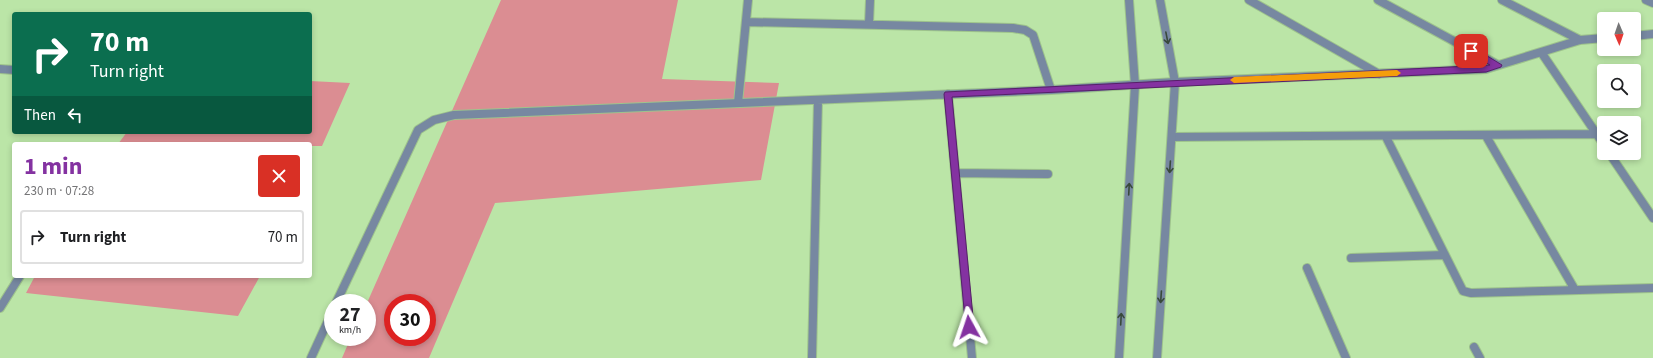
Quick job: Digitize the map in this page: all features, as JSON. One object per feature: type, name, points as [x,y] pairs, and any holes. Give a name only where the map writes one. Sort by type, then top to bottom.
[{"type":"street","points":[[738,103],[748,0]]},
{"type":"street","points":[[869,24],[870,0]]},
{"type":"street","points":[[1119,358],[1135,85],[1129,0]]},
{"type":"street","points":[[1157,358],[1175,82],[1160,0]]},
{"type":"street","points":[[1248,0],[1380,74]]},
{"type":"street","points":[[1378,0],[1498,65]]},
{"type":"street","points":[[1502,0],[1580,40]]},
{"type":"street","points":[[1646,0],[1653,3]]},
{"type":"street","points":[[746,22],[1013,28],[1025,30],[1033,36],[1051,90]]},
{"type":"street","points":[[1641,35],[1653,34]]},
{"type":"street","points":[[340,294],[418,130],[434,120],[454,115],[1051,90],[1175,82],[1486,69],[1580,40],[1597,39]]},
{"type":"street","points":[[1541,52],[1597,134]]},
{"type":"street","points":[[0,69],[12,70]]},
{"type":"street","points":[[948,94],[972,358]]},
{"type":"street","points":[[812,358],[818,100]]},
{"type":"street","points":[[1172,137],[1386,137],[1597,134]]},
{"type":"street","points":[[1486,136],[1574,290]]},
{"type":"street","points":[[1386,137],[1463,291],[1653,288]]},
{"type":"street","points":[[1614,160],[1653,218]]},
{"type":"street","points":[[955,173],[1048,174]]},
{"type":"street","points":[[1351,258],[1445,256]]},
{"type":"street","points":[[1307,268],[1346,358]]},
{"type":"street","points":[[0,308],[19,278]]},
{"type":"street","points":[[311,358],[324,330]]},
{"type":"street","points":[[1474,347],[1480,358]]},
{"type":"shaded area","points":[[501,0],[678,0],[662,79],[779,83],[761,180],[495,203],[436,342],[436,294],[384,294],[384,346],[434,346],[429,358],[342,358],[347,346],[376,346],[376,294],[371,294]]},
{"type":"shaded area","points":[[312,81],[350,83],[322,146],[312,146],[312,142],[120,142],[126,134],[312,134]]},
{"type":"shaded area","points":[[34,278],[259,278],[238,316],[26,293]]},
{"type":"slow traffic","points":[[1234,80],[1397,73]]},
{"type":"route","points":[[969,327],[948,94],[1051,90],[1175,82],[1486,69],[1498,65],[1471,51]]}]
